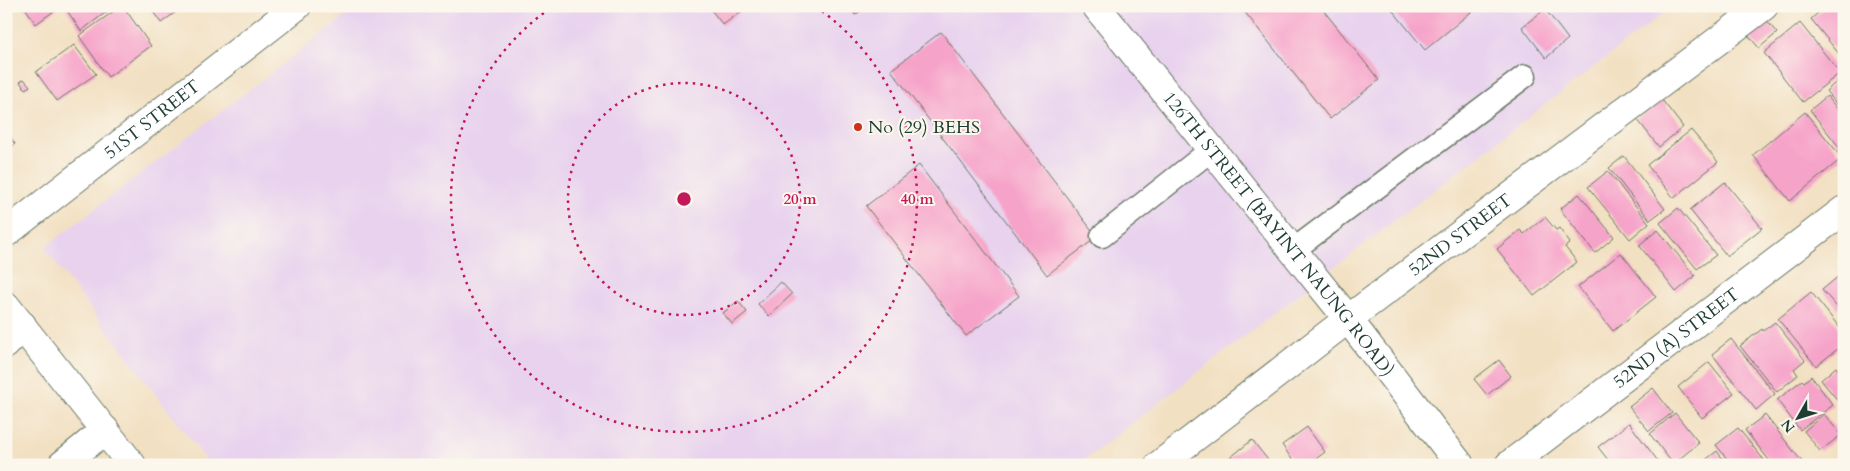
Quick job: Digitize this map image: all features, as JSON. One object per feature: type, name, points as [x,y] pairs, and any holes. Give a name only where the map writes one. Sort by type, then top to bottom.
[{"type":"street","name":"51ST STREET","points":[[6,233],[297,6]]},
{"type":"street","name":"126TH STREET (BAYINT NAUNG ROAD)","points":[[1096,6],[1348,319],[1460,465]]},
{"type":"street","name":"52ND STREET","points":[[1159,465],[1348,319],[1764,6]]},
{"type":"street","name":"52ND (A) STREET","points":[[1509,465],[1844,210]]},
{"type":"street","points":[[11,325],[105,430],[132,465]]},
{"type":"street","points":[[62,465],[105,430]]},
{"type":"lane","points":[[1292,251],[1525,76]]},
{"type":"lane","points":[[1102,236],[1211,150]]},
{"type":"shaded area","name":"No (29) BEHS","points":[[358,6],[1673,6],[1078,465],[210,465],[44,248]]},
{"type":"building","points":[[24,6],[61,6],[36,24]]},
{"type":"building","points":[[64,6],[106,6],[109,10],[81,31]]},
{"type":"building","points":[[123,6],[151,46],[108,77],[79,36]]},
{"type":"building","points":[[149,6],[184,6],[161,23]]},
{"type":"building","points":[[708,6],[748,6],[723,25]]},
{"type":"building","points":[[848,6],[867,6],[855,15]]},
{"type":"building","points":[[1240,6],[1320,6],[1379,80],[1330,119]]},
{"type":"building","points":[[1389,6],[1474,6],[1476,8],[1425,50]]},
{"type":"building","points":[[1826,6],[1844,6],[1844,60],[1811,19]]},
{"type":"building","points":[[1545,9],[1568,39],[1546,58],[1522,27]]},
{"type":"building","points":[[1762,15],[1777,33],[1759,48],[1744,30]]},
{"type":"building","points":[[1800,23],[1840,73],[1803,102],[1764,53]]},
{"type":"building","points":[[941,32],[1097,237],[1047,275],[891,70]]},
{"type":"building","points":[[74,45],[96,74],[57,101],[36,72]]},
{"type":"building","points":[[1841,78],[1844,81],[1844,113],[1826,91]]},
{"type":"building","points":[[24,79],[30,86],[25,89],[20,82]]},
{"type":"building","points":[[1827,96],[1844,117],[1844,143],[1839,147],[1810,110]]},
{"type":"building","points":[[1662,100],[1683,127],[1659,147],[1637,119]]},
{"type":"building","points":[[1805,112],[1842,158],[1790,201],[1753,155]]},
{"type":"building","points":[[1691,130],[1718,162],[1674,198],[1647,165]]},
{"type":"building","points":[[6,131],[15,144],[6,150]]},
{"type":"building","points":[[1624,156],[1665,209],[1650,220],[1609,168]]},
{"type":"building","points":[[919,165],[1019,296],[966,336],[866,206]]},
{"type":"building","points":[[1608,171],[1649,223],[1630,239],[1588,187]]},
{"type":"building","points":[[1725,182],[1762,228],[1727,256],[1690,210]]},
{"type":"building","points":[[1579,194],[1614,237],[1595,253],[1560,209]]},
{"type":"building","points":[[1678,208],[1716,255],[1697,269],[1660,223]]},
{"type":"building","points":[[1545,217],[1556,230],[1559,228],[1570,243],[1565,247],[1577,262],[1534,296],[1497,249],[1520,230],[1524,234]]},
{"type":"building","points":[[1658,230],[1695,276],[1676,292],[1639,245]]},
{"type":"building","points":[[1621,253],[1656,297],[1613,331],[1578,287]]},
{"type":"building","points":[[1840,275],[1844,280],[1844,303],[1838,308],[1822,290]]},
{"type":"building","points":[[781,282],[792,294],[769,316],[758,304]]},
{"type":"building","points":[[1811,292],[1844,333],[1844,344],[1816,366],[1778,319]]},
{"type":"building","points":[[738,301],[747,312],[732,324],[723,313]]},
{"type":"building","points":[[1775,322],[1805,360],[1794,369],[1798,375],[1777,392],[1740,346],[1762,329],[1763,331]]},
{"type":"building","points":[[1731,339],[1775,394],[1756,410],[1712,354]]},
{"type":"building","points":[[1499,360],[1511,376],[1487,395],[1474,379]]},
{"type":"building","points":[[1709,362],[1734,393],[1702,418],[1678,387]]},
{"type":"building","points":[[1836,367],[1844,377],[1844,408],[1821,380]]},
{"type":"building","points":[[1811,376],[1833,405],[1800,430],[1777,400],[1802,380],[1804,382]]},
{"type":"building","points":[[1653,388],[1672,413],[1649,431],[1629,407]]},
{"type":"building","points":[[1675,413],[1699,443],[1673,464],[1650,434]]},
{"type":"building","points":[[1824,414],[1841,435],[1820,451],[1804,431]]},
{"type":"building","points":[[1765,415],[1803,463],[1800,465],[1773,465],[1745,430]]},
{"type":"building","points":[[1629,423],[1661,465],[1612,465],[1598,447]]},
{"type":"building","points":[[1307,427],[1325,452],[1308,465],[1296,465],[1282,445]]},
{"type":"building","points":[[1738,428],[1768,465],[1732,465],[1716,445]]},
{"type":"building","points":[[1252,440],[1272,465],[1221,465]]},
{"type":"building","points":[[1717,451],[1727,465],[1699,465]]},
{"type":"place","name":"No (29) BEHS","points":[[858,127]]}]
